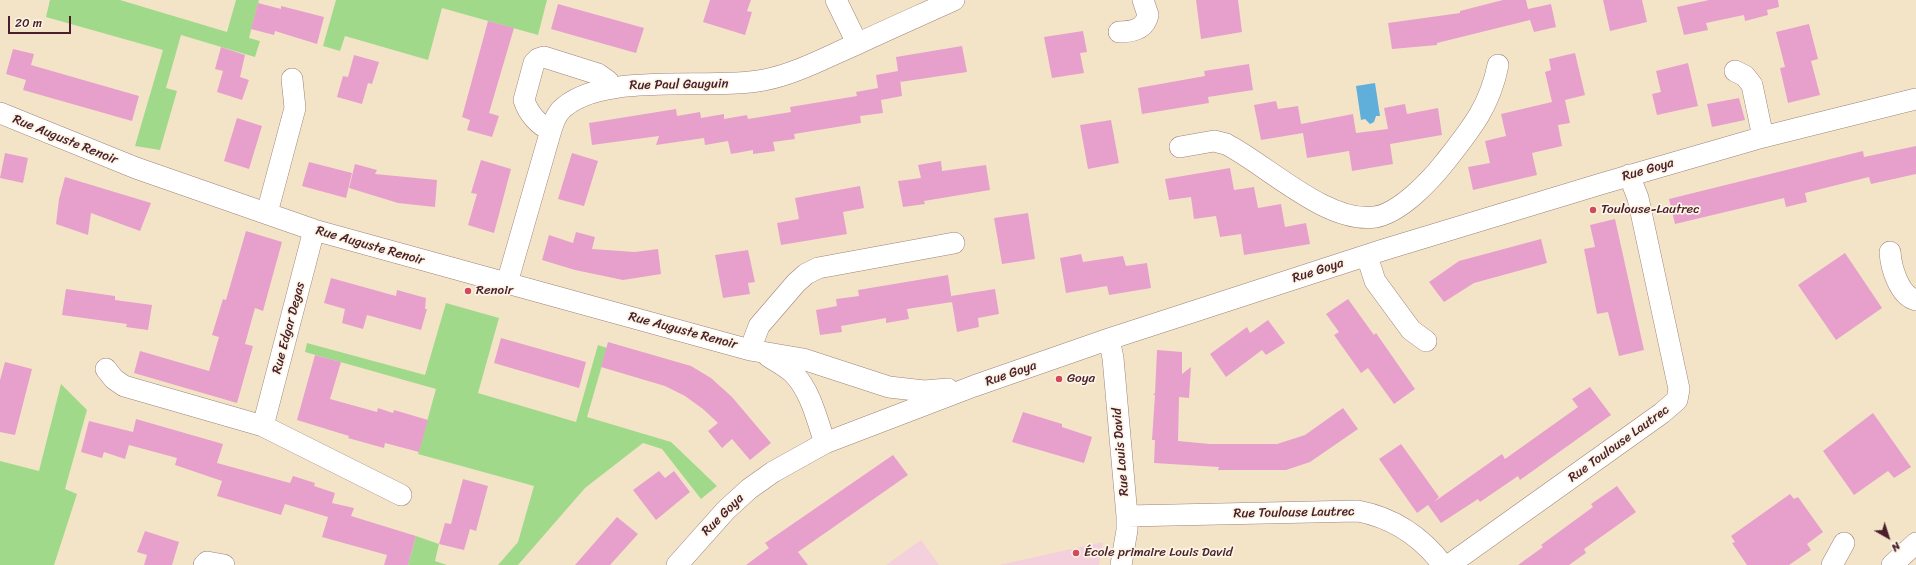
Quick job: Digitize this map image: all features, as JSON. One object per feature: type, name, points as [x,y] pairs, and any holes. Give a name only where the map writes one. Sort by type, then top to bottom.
[{"type":"street","points":[[836,0],[858,43]]},
{"type":"street","name":"Rue Paul Gauguin","points":[[507,283],[551,130],[557,115],[566,106],[586,96],[610,88],[648,84],[725,85],[764,80],[800,69],[954,0]]},
{"type":"street","points":[[1119,32],[1136,30],[1143,26],[1148,15],[1143,0]]},
{"type":"street","points":[[551,130],[542,127],[526,106],[524,100],[534,63],[538,58],[544,57],[598,74],[608,81],[610,88]]},
{"type":"street","points":[[1180,147],[1214,141],[1226,144],[1325,207],[1363,218],[1376,217],[1400,205],[1436,173],[1465,137],[1488,102],[1495,83],[1498,65]]},
{"type":"street","points":[[1736,71],[1745,76],[1752,85],[1764,138]]},
{"type":"street","points":[[267,213],[295,108],[295,93],[292,79]]},
{"type":"street","name":"Rue Goya","points":[[677,565],[726,510],[749,489],[773,472],[825,443],[894,416],[974,386],[1109,340],[1375,253],[1630,175],[1916,98]]},
{"type":"street","name":"Rue Auguste Renoir","points":[[0,113],[136,168],[314,230],[756,351],[759,326],[806,274],[818,268],[954,243]]},
{"type":"street","name":"Rue Toulouse Lautrec","points":[[1450,565],[1674,404],[1677,400],[1679,389],[1638,198],[1630,175]]},
{"type":"street","points":[[1376,217],[1378,236],[1375,253],[1375,281],[1411,330],[1426,341]]},
{"type":"street","name":"Rue Edgar Degas","points":[[263,426],[314,230]]},
{"type":"street","points":[[1890,252],[1894,276],[1907,294],[1916,300]]},
{"type":"street","name":"Rue Louis David","points":[[1109,340],[1114,358],[1127,516],[1127,530],[1121,565]]},
{"type":"street","points":[[756,351],[803,359],[865,378],[888,387],[924,391],[974,386]]},
{"type":"street","points":[[756,351],[793,374],[806,392],[825,443]]},
{"type":"street","points":[[106,369],[114,379],[124,386],[263,426],[401,496]]},
{"type":"street","points":[[813,410],[814,388],[821,379],[825,377],[865,378]]},
{"type":"street","points":[[888,387],[897,401],[894,416]]},
{"type":"street","name":"Rue Toulouse Lautrec","points":[[1127,516],[1358,511],[1380,516],[1403,526],[1425,545],[1443,565]]},
{"type":"street","points":[[1832,565],[1844,542]]},
{"type":"street","points":[[1892,565],[1916,543]]},
{"type":"street","points":[[204,565],[206,562],[212,562],[224,565]]},
{"type":"shaded area","points":[[921,540],[939,565],[886,565]]},
{"type":"shaded area","name":"École primaire Louis David","points":[[1103,542],[1099,565],[999,565]]},
{"type":"green space","points":[[50,0],[120,0],[227,32],[236,0],[259,0],[249,38],[260,41],[255,57],[181,35],[166,88],[177,91],[160,150],[135,146],[163,50],[46,17]]},
{"type":"green space","points":[[336,0],[547,0],[538,35],[442,8],[428,60],[345,36],[340,51],[323,46]]},
{"type":"green space","points":[[446,303],[499,318],[478,393],[576,422],[598,345],[607,348],[587,417],[671,442],[717,486],[701,499],[662,449],[643,443],[585,488],[518,565],[498,565],[518,542],[534,486],[418,454],[436,389],[305,352],[307,343],[425,375]]},
{"type":"green space","points":[[61,384],[87,410],[65,489],[77,494],[54,565],[0,565],[0,461],[39,471]]},
{"type":"green space","points":[[416,536],[439,544],[435,561],[447,565],[408,565]]},
{"type":"water","points":[[1375,83],[1380,116],[1376,116],[1374,122],[1370,124],[1365,119],[1361,120],[1356,86]]},
{"type":"building","points":[[710,0],[751,0],[747,11],[752,12],[745,35],[703,22]]},
{"type":"building","points":[[1196,0],[1238,0],[1242,32],[1201,39]]},
{"type":"building","points":[[1503,0],[1526,0],[1528,9],[1551,4],[1556,27],[1534,32],[1530,20],[1437,43],[1437,45],[1392,49],[1388,23],[1460,13],[1460,11]]},
{"type":"building","points":[[1603,0],[1642,0],[1647,22],[1610,31]]},
{"type":"building","points":[[1709,0],[1778,0],[1779,7],[1767,10],[1768,15],[1745,21],[1744,15],[1706,23],[1708,30],[1684,35],[1677,7]]},
{"type":"building","points":[[258,3],[281,9],[281,6],[324,17],[317,44],[275,31],[274,35],[251,29]]},
{"type":"building","points":[[558,4],[644,28],[636,53],[551,29]]},
{"type":"building","points":[[488,21],[514,28],[489,113],[499,116],[492,137],[467,130],[470,120],[462,117]]},
{"type":"building","points":[[1809,24],[1818,59],[1811,61],[1820,95],[1788,103],[1780,68],[1785,67],[1776,32]]},
{"type":"building","points":[[1083,31],[1087,52],[1080,53],[1084,73],[1052,78],[1044,37]]},
{"type":"building","points":[[962,46],[967,72],[900,82],[902,96],[881,100],[883,113],[860,116],[861,123],[794,134],[795,139],[773,142],[775,151],[753,154],[753,150],[731,154],[728,141],[705,145],[704,138],[656,145],[659,136],[592,145],[589,123],[676,109],[677,116],[700,112],[701,118],[724,114],[724,119],[747,115],[748,119],[791,112],[790,107],[857,96],[856,92],[878,88],[876,75],[898,71],[896,57]]},
{"type":"building","points":[[221,47],[245,55],[240,77],[249,80],[242,100],[217,92],[223,71],[215,69]]},
{"type":"building","points":[[13,49],[34,54],[31,65],[139,96],[132,121],[23,90],[26,80],[6,74]]},
{"type":"building","points":[[1575,53],[1585,95],[1565,100],[1570,123],[1558,125],[1562,146],[1532,153],[1537,175],[1473,190],[1468,167],[1490,163],[1485,141],[1506,136],[1501,114],[1552,102],[1545,72],[1551,70],[1549,59]]},
{"type":"building","points":[[354,55],[379,62],[372,84],[368,83],[362,104],[337,97],[343,76],[348,77]]},
{"type":"building","points":[[1688,63],[1698,106],[1657,115],[1652,94],[1661,92],[1656,71]]},
{"type":"building","points":[[1249,64],[1253,90],[1208,97],[1209,103],[1142,114],[1138,88],[1205,76],[1204,71]]},
{"type":"building","points":[[1739,98],[1745,120],[1712,127],[1707,104]]},
{"type":"building","points":[[1276,101],[1278,109],[1298,106],[1301,124],[1353,114],[1356,133],[1388,129],[1384,108],[1405,104],[1407,114],[1438,108],[1442,135],[1390,144],[1393,164],[1352,171],[1349,151],[1307,158],[1303,133],[1261,140],[1254,105]]},
{"type":"building","points":[[237,118],[262,126],[249,169],[224,161]]},
{"type":"building","points":[[1111,120],[1119,163],[1088,169],[1080,125]]},
{"type":"building","points":[[1916,146],[1916,174],[1871,184],[1869,177],[1805,193],[1807,202],[1786,207],[1784,198],[1675,224],[1669,199],[1863,151],[1864,157]]},
{"type":"building","points":[[5,153],[28,158],[23,183],[0,178]]},
{"type":"building","points":[[572,153],[598,161],[584,206],[558,199]]},
{"type":"building","points":[[481,160],[511,169],[494,233],[468,225],[477,194],[471,193]]},
{"type":"building","points":[[941,161],[942,171],[986,165],[990,190],[924,201],[925,204],[903,207],[898,181],[921,178],[918,165]]},
{"type":"building","points":[[309,162],[352,173],[346,198],[302,186]]},
{"type":"building","points":[[355,164],[377,170],[375,174],[437,180],[435,207],[398,203],[349,188]]},
{"type":"building","points":[[1230,168],[1234,190],[1254,187],[1258,208],[1281,204],[1285,227],[1306,223],[1310,244],[1244,255],[1241,234],[1220,237],[1216,216],[1194,219],[1191,197],[1169,200],[1165,179]]},
{"type":"building","points":[[65,177],[151,203],[140,231],[91,213],[88,235],[56,224],[59,199]]},
{"type":"building","points":[[860,186],[864,208],[843,212],[847,234],[781,245],[777,223],[799,219],[795,198]]},
{"type":"building","points":[[1028,213],[1035,259],[1002,264],[994,218]]},
{"type":"building","points":[[1615,219],[1644,350],[1619,356],[1608,312],[1597,314],[1584,249],[1595,247],[1590,225]]},
{"type":"building","points":[[246,231],[282,242],[263,311],[255,308],[245,344],[253,346],[237,403],[134,373],[140,351],[209,371],[219,337],[212,335],[223,299],[226,300]]},
{"type":"building","points":[[576,232],[595,237],[592,249],[635,252],[658,249],[661,274],[623,280],[575,270],[542,260],[549,235],[573,243]]},
{"type":"building","points":[[1541,239],[1547,263],[1474,283],[1444,302],[1429,282],[1459,261]]},
{"type":"building","points":[[748,250],[755,282],[748,283],[750,294],[723,298],[715,255]]},
{"type":"building","points":[[1845,253],[1882,308],[1836,340],[1798,285]]},
{"type":"building","points":[[1081,254],[1083,262],[1123,256],[1126,266],[1147,263],[1151,288],[1109,295],[1107,286],[1066,293],[1060,258]]},
{"type":"building","points":[[948,275],[952,302],[907,309],[909,319],[886,323],[886,318],[841,326],[842,332],[820,335],[816,310],[837,306],[836,299],[859,296],[858,290]]},
{"type":"building","points":[[331,278],[396,296],[397,290],[426,298],[425,309],[427,309],[421,330],[367,315],[363,329],[342,323],[345,309],[324,303]]},
{"type":"building","points":[[66,289],[115,296],[115,300],[152,305],[148,330],[126,327],[127,324],[62,315]]},
{"type":"building","points":[[995,289],[999,314],[978,318],[979,327],[957,332],[951,296]]},
{"type":"building","points":[[1348,299],[1374,335],[1376,333],[1415,389],[1394,404],[1368,368],[1361,373],[1334,335],[1339,332],[1326,314]]},
{"type":"building","points":[[1268,320],[1285,343],[1266,355],[1262,350],[1226,377],[1210,354],[1247,327],[1250,333]]},
{"type":"building","points":[[501,338],[586,362],[579,388],[494,363]]},
{"type":"building","points":[[608,342],[691,366],[711,378],[732,397],[771,443],[750,460],[732,439],[722,448],[708,431],[718,423],[703,409],[685,396],[665,386],[601,367]]},
{"type":"building","points":[[1157,350],[1182,352],[1182,374],[1191,367],[1189,398],[1179,397],[1178,441],[1210,444],[1277,444],[1305,435],[1343,408],[1358,429],[1310,462],[1286,470],[1218,470],[1219,467],[1154,463],[1155,440],[1152,440],[1155,395],[1153,395],[1155,393]]},
{"type":"building","points":[[315,355],[341,362],[330,399],[377,412],[378,408],[393,413],[394,410],[428,420],[419,452],[385,443],[384,448],[348,438],[349,436],[297,420]]},
{"type":"building","points":[[5,362],[32,369],[15,435],[0,432],[0,380]]},
{"type":"building","points":[[1590,387],[1611,415],[1520,480],[1518,476],[1480,502],[1478,499],[1441,523],[1428,505],[1417,513],[1379,459],[1401,444],[1439,497],[1434,502],[1502,454],[1505,459],[1578,407],[1572,399]]},
{"type":"building","points":[[1023,412],[1062,424],[1062,427],[1092,437],[1084,463],[1012,442]]},
{"type":"building","points":[[1873,413],[1911,467],[1894,478],[1888,471],[1854,495],[1823,451]]},
{"type":"building","points":[[136,419],[223,444],[217,463],[290,483],[293,476],[315,483],[314,486],[335,493],[332,503],[354,508],[351,516],[416,536],[408,565],[384,565],[387,555],[322,537],[328,517],[285,504],[281,515],[217,496],[222,481],[175,465],[177,458],[129,445],[125,459],[104,452],[102,458],[81,452],[89,421],[133,432]]},
{"type":"building","points":[[893,455],[908,475],[798,552],[808,565],[746,565],[769,548],[765,543]]},
{"type":"building","points":[[659,471],[665,478],[674,471],[690,492],[656,520],[633,490]]},
{"type":"building","points":[[463,479],[488,486],[476,531],[470,529],[464,550],[439,544],[445,523],[451,524]]},
{"type":"building","points":[[1617,486],[1636,512],[1584,549],[1586,553],[1569,565],[1518,565],[1543,547],[1541,545],[1593,507],[1591,504]]},
{"type":"building","points":[[1790,494],[1794,499],[1798,497],[1823,532],[1807,544],[1811,550],[1789,565],[1747,565],[1732,543],[1735,542],[1731,536]]},
{"type":"building","points":[[617,517],[638,534],[610,565],[575,565]]},
{"type":"building","points":[[145,531],[179,542],[172,565],[144,565],[147,555],[137,552]]},
{"type":"place","name":"Toulouse-Lautrec","points":[[1593,210]]},
{"type":"place","name":"Renoir","points":[[468,291]]},
{"type":"place","name":"Goya","points":[[1059,379]]},
{"type":"place","name":"École primaire Louis David","points":[[1076,553]]}]
